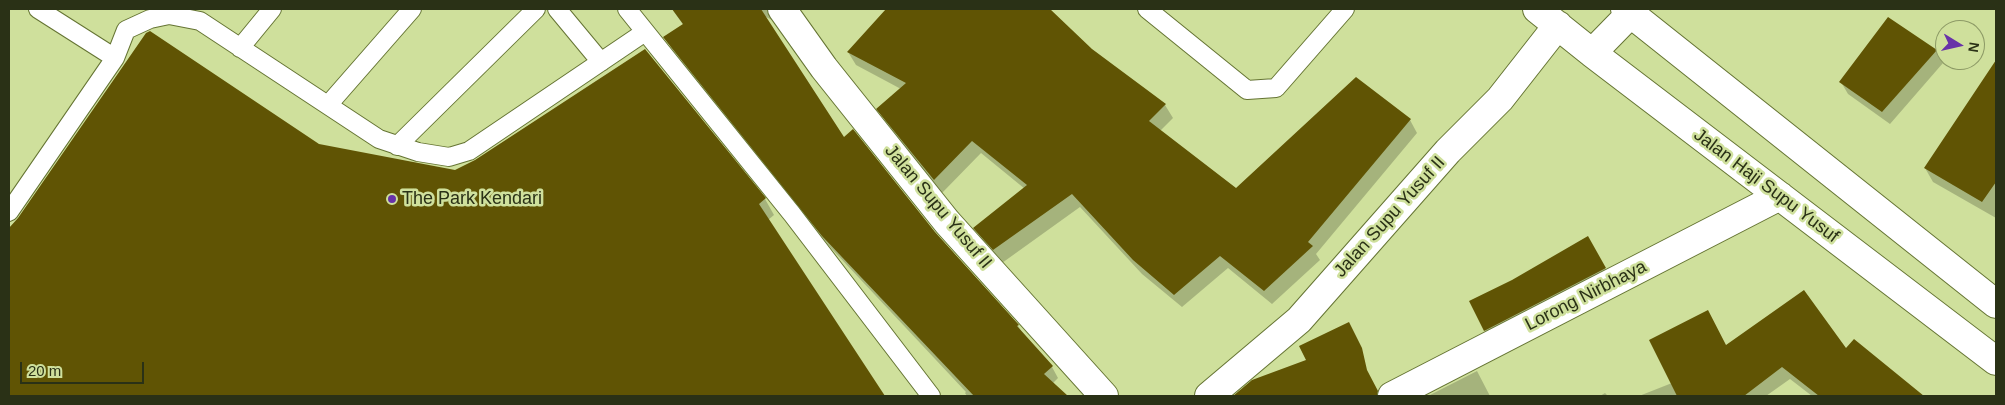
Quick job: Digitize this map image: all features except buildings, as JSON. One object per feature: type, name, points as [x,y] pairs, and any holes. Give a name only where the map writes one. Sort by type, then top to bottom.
[{"type":"street","name":"Jalan Supu Yusuf II","points":[[782,9],[824,68],[947,222],[1104,396]]},
{"type":"street","points":[[1592,53],[1630,10],[1996,304]]},
{"type":"street","name":"Jalan Supu Yusuf II","points":[[1209,396],[1299,320],[1448,151],[1500,99],[1548,17]]},
{"type":"street","name":"Jalan Haji Supu Yusuf","points":[[1548,17],[1592,53],[1996,361]]},
{"type":"street","name":"Lorong Nirbhaya","points":[[1392,396],[1780,196]]},
{"type":"lane","points":[[38,9],[115,58]]},
{"type":"lane","points":[[240,48],[272,9]]},
{"type":"lane","points":[[328,105],[412,9]]},
{"type":"lane","points":[[397,146],[536,9]]},
{"type":"lane","points":[[557,9],[601,62]]},
{"type":"lane","points":[[627,9],[792,214],[931,396]]},
{"type":"lane","points":[[1147,9],[1247,90],[1276,88],[1345,9]]},
{"type":"lane","points":[[9,212],[115,58],[126,30],[153,14],[200,21],[379,139],[418,152],[449,157],[469,151],[645,32]]},
{"type":"place","name":"The Park Kendari","points":[[392,199]]}]
